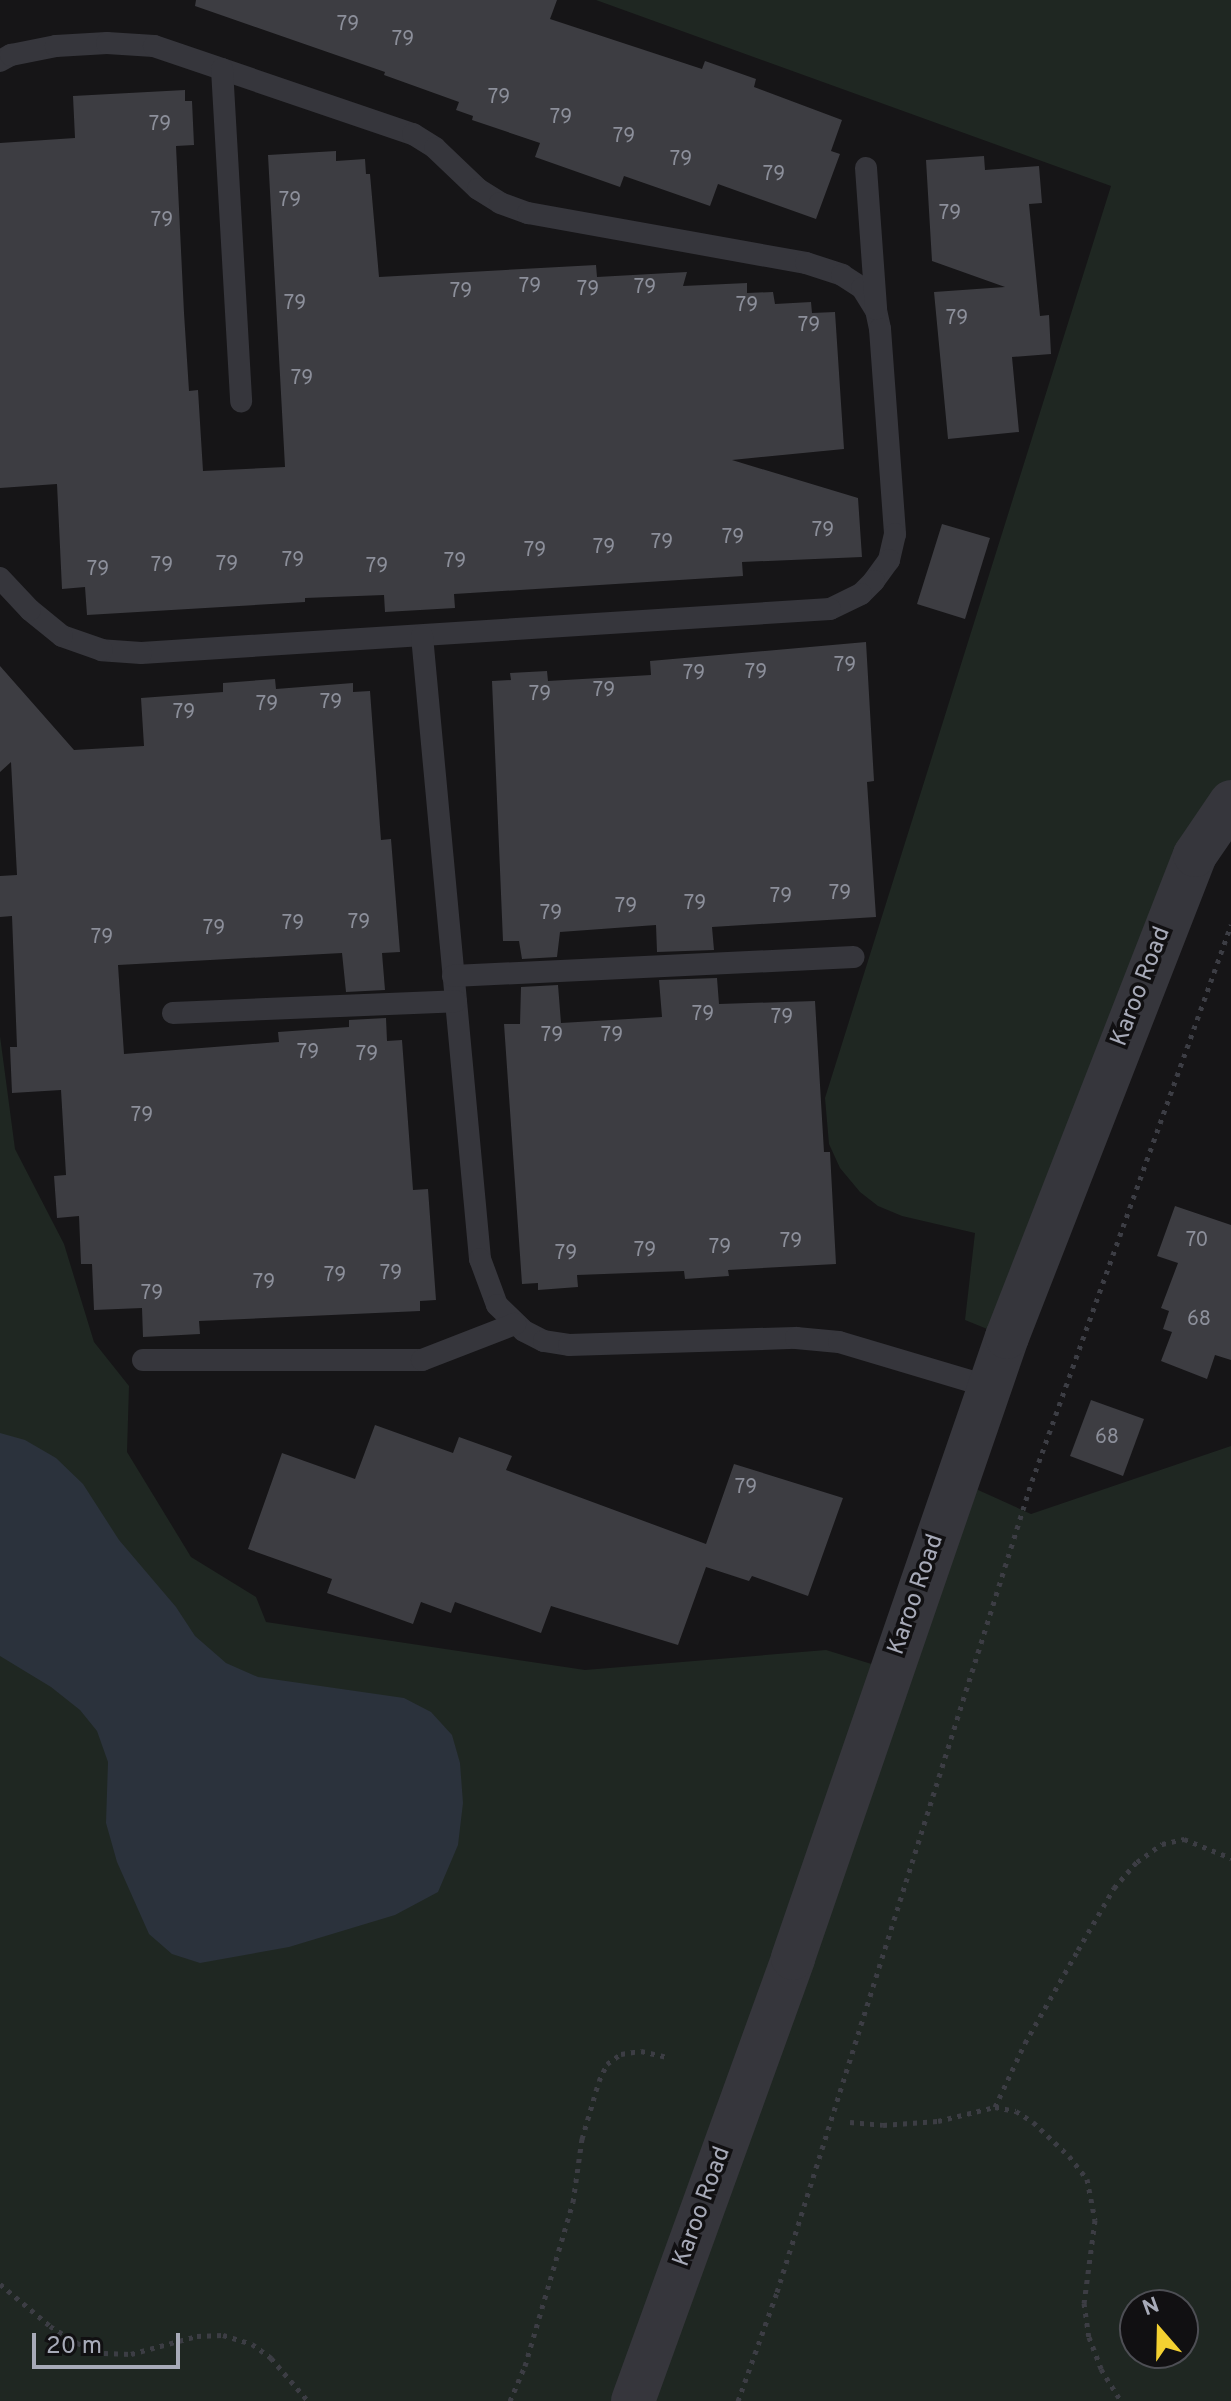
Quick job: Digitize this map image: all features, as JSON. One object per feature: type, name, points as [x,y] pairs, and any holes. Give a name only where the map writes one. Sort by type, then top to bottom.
[{"type":"street","name":"Karoo Road","points":[[633,2401],[788,1972],[990,1387],[1195,855],[1231,802]]},
{"type":"lane","points":[[0,61],[11,55],[56,46],[107,43],[154,46],[413,134],[435,148],[478,189],[500,203],[528,213],[806,263],[852,281],[862,288],[876,310]]},
{"type":"lane","points":[[222,69],[241,401]]},
{"type":"lane","points":[[0,578],[46,625],[80,644],[102,650],[141,653],[830,609],[861,594],[889,560],[895,534],[866,168]]},
{"type":"lane","points":[[422,636],[480,1259],[497,1305],[515,1324],[544,1341],[569,1345],[796,1338],[839,1342],[990,1387]]},
{"type":"lane","points":[[453,976],[854,957]]},
{"type":"lane","points":[[173,1013],[456,1001]]},
{"type":"lane","points":[[143,1360],[422,1360],[515,1324]]},
{"type":"path","points":[[738,2401],[777,2292],[1032,1481],[1231,925]]},
{"type":"path","points":[[995,2107],[1025,2043],[1078,1950],[1114,1888],[1137,1862],[1162,1844],[1184,1839],[1231,1858]]},
{"type":"path","points":[[510,2401],[525,2366],[573,2202],[582,2139],[599,2081],[607,2064],[621,2054],[641,2051],[668,2057]]},
{"type":"path","points":[[850,2122],[883,2125],[938,2121],[995,2107],[1016,2111],[1033,2122],[1087,2179],[1095,2220],[1084,2303],[1089,2337],[1101,2369],[1121,2401]]},
{"type":"path","points":[[0,2284],[50,2326],[77,2343],[104,2353],[131,2354],[197,2336],[223,2335],[252,2344],[271,2358],[308,2401]]},
{"type":"shaded area","points":[[596,0],[1231,0],[1231,802],[1007,1337],[965,1320],[975,1233],[902,1216],[878,1206],[860,1192],[840,1168],[829,1144],[825,1098],[1111,186]]},
{"type":"shaded area","points":[[0,1036],[15,1149],[64,1244],[94,1342],[129,1386],[127,1452],[191,1557],[256,1597],[266,1622],[585,1670],[826,1650],[891,1670],[956,1480],[1031,1514],[1231,1446],[1231,2401],[0,2401]]},
{"type":"shaded area","points":[[0,1433],[25,1440],[56,1458],[83,1484],[119,1540],[176,1607],[195,1636],[226,1663],[258,1677],[404,1698],[431,1712],[452,1735],[460,1763],[463,1803],[458,1845],[438,1892],[395,1915],[289,1947],[200,1963],[172,1954],[149,1934],[117,1862],[106,1823],[108,1762],[97,1731],[80,1710],[51,1687],[0,1656]]},
{"type":"building","points":[[196,0],[557,0],[550,19],[702,69],[705,61],[756,79],[754,87],[842,120],[831,151],[840,154],[816,219],[718,184],[710,206],[624,176],[620,187],[535,157],[540,143],[472,120],[473,116],[456,110],[459,102],[384,75],[385,72],[195,6]]},
{"type":"building","points":[[185,90],[185,101],[192,101],[194,145],[176,146],[189,391],[198,390],[203,471],[285,467],[268,155],[336,151],[336,161],[365,159],[366,174],[370,174],[379,277],[596,265],[597,277],[687,272],[683,286],[747,283],[747,293],[773,292],[775,304],[811,302],[812,313],[835,312],[844,449],[732,460],[858,498],[862,557],[742,562],[743,576],[454,594],[455,608],[385,612],[384,595],[87,615],[85,587],[62,589],[57,484],[0,488],[0,143],[75,138],[73,96]]},
{"type":"building","points":[[984,156],[985,170],[1039,166],[1042,203],[1029,204],[1040,316],[1049,315],[1051,354],[1012,357],[1019,432],[948,439],[934,292],[1005,287],[932,261],[926,160]]},
{"type":"building","points":[[942,524],[990,538],[965,619],[917,604]]},
{"type":"building","points":[[866,642],[874,781],[867,782],[876,917],[712,927],[714,950],[657,952],[656,925],[560,932],[557,957],[522,959],[519,941],[503,941],[492,681],[511,680],[510,673],[547,671],[548,681],[651,675],[650,661]]},
{"type":"building","points":[[0,666],[74,750],[144,746],[141,698],[223,692],[223,683],[275,679],[276,689],[353,683],[353,692],[370,691],[381,840],[391,839],[400,952],[382,953],[385,990],[346,992],[342,953],[118,965],[124,1054],[279,1042],[278,1032],[349,1027],[349,1020],[386,1018],[387,1041],[402,1040],[413,1190],[428,1189],[436,1300],[420,1301],[420,1311],[199,1321],[200,1334],[143,1337],[142,1308],[94,1310],[92,1264],[81,1264],[79,1216],[57,1218],[54,1176],[66,1175],[61,1090],[12,1093],[10,1047],[17,1047],[12,916],[0,917],[0,876],[17,875],[11,762],[0,772]]},
{"type":"building","points":[[717,978],[719,1004],[815,1001],[824,1152],[830,1152],[836,1264],[728,1270],[729,1276],[685,1279],[684,1271],[577,1275],[578,1287],[538,1290],[538,1283],[522,1284],[504,1024],[520,1024],[521,987],[558,985],[561,1023],[662,1017],[659,980]]},
{"type":"building","points":[[1175,1206],[1231,1225],[1231,1360],[1215,1355],[1207,1379],[1161,1361],[1172,1332],[1163,1329],[1169,1311],[1161,1308],[1178,1263],[1157,1256]]},
{"type":"building","points":[[1091,1400],[1144,1419],[1123,1476],[1070,1456]]},
{"type":"building","points":[[375,1425],[453,1453],[459,1437],[512,1456],[506,1470],[706,1544],[734,1464],[843,1498],[808,1596],[752,1576],[749,1581],[706,1567],[678,1645],[551,1606],[541,1633],[455,1602],[451,1613],[421,1602],[413,1624],[327,1593],[332,1579],[248,1549],[282,1453],[355,1479]]}]
